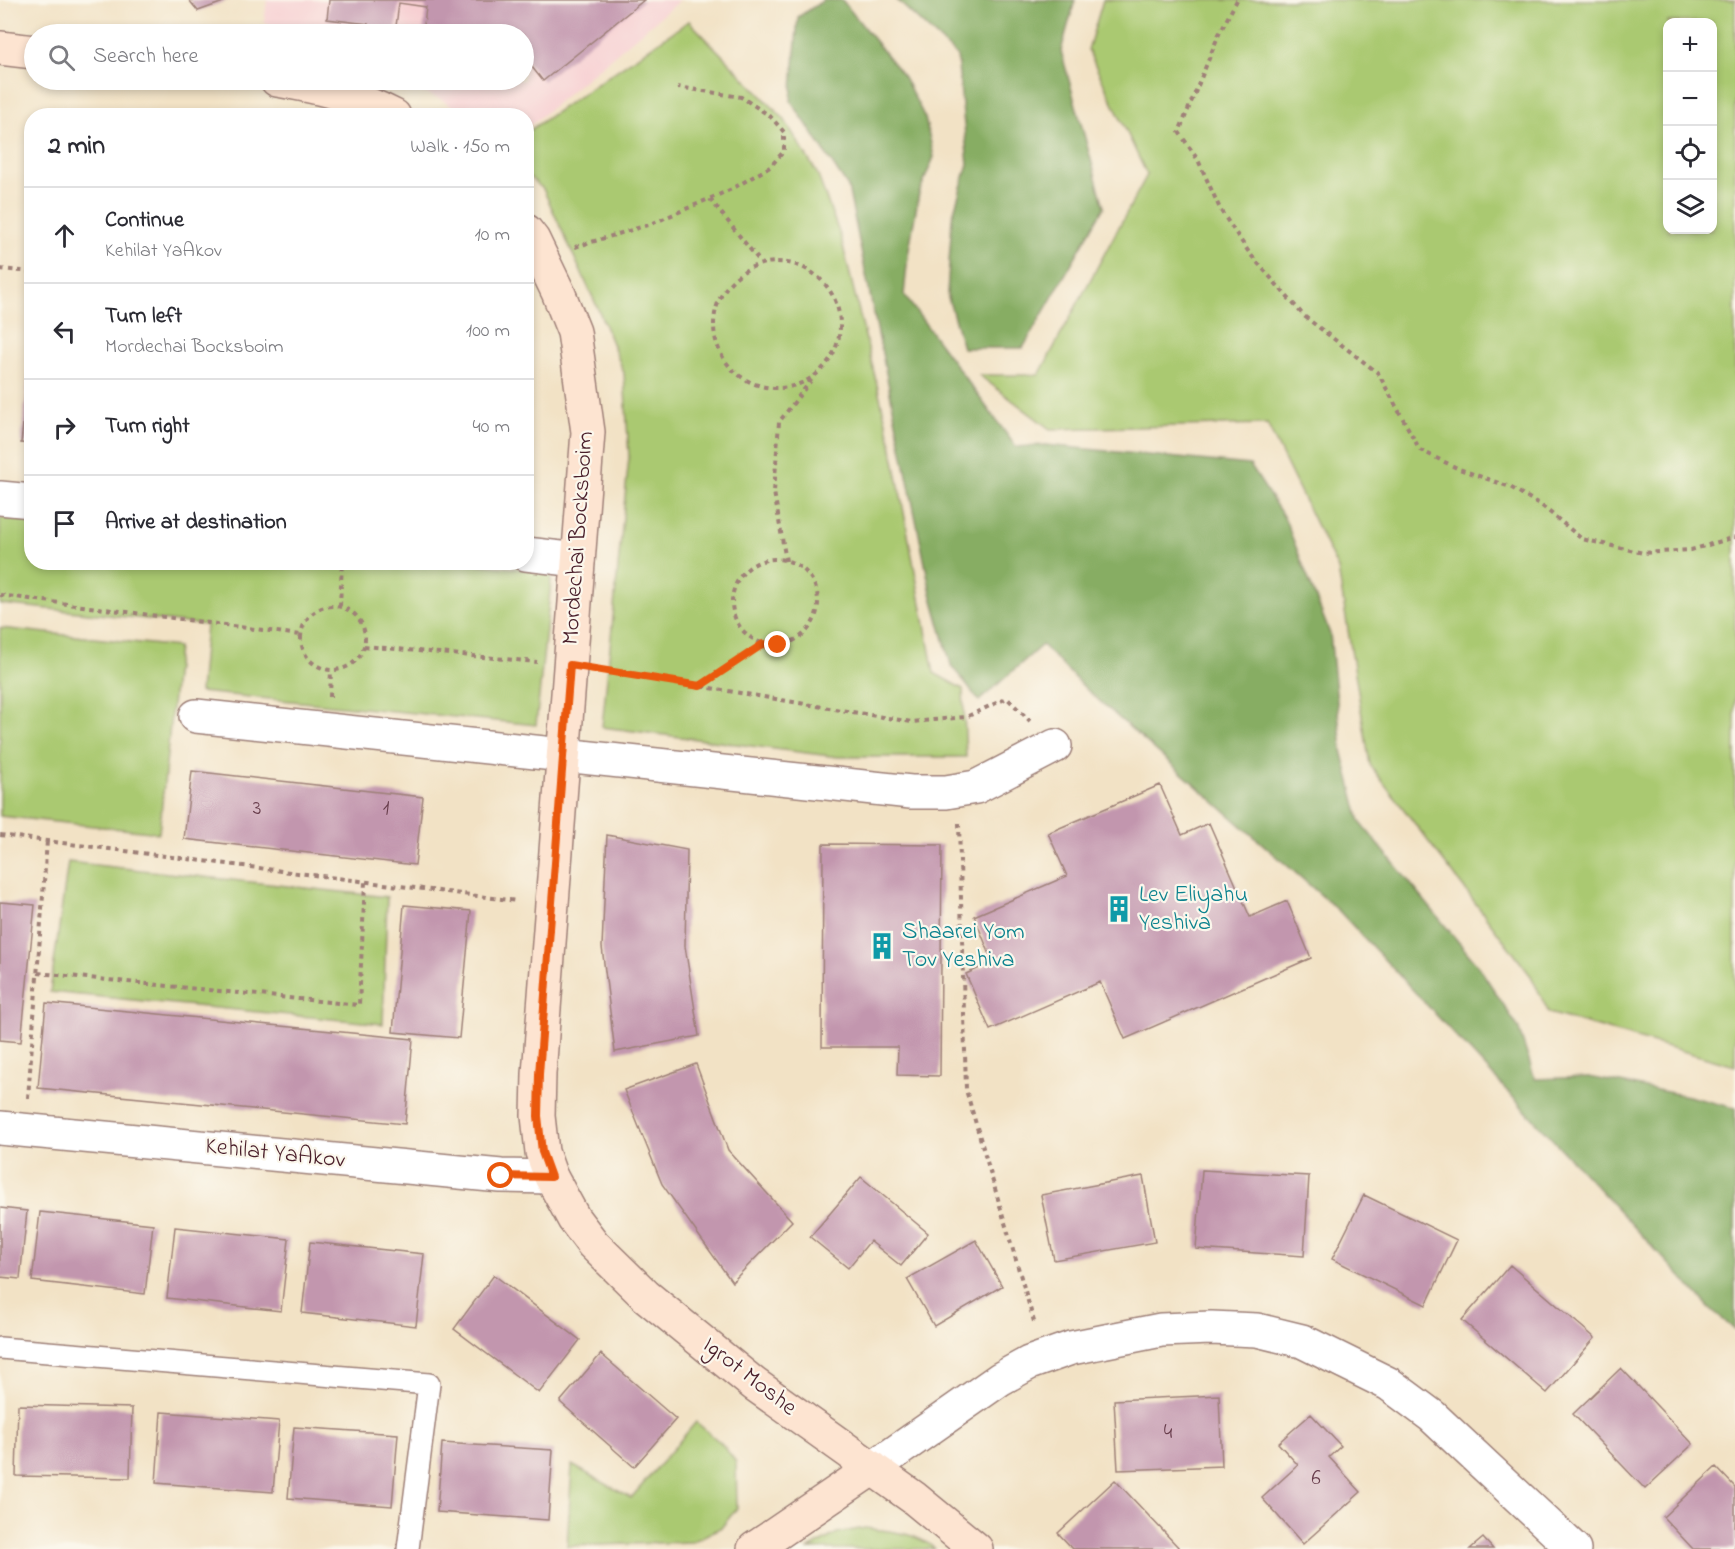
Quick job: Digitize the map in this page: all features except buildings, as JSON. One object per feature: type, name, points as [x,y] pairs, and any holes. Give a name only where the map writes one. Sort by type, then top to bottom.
[{"type":"street","points":[[0,48],[24,51]]},
{"type":"street","points":[[328,90],[362,100],[378,108]]},
{"type":"street","name":"Mordechai Bocksboim","points":[[534,244],[574,332],[588,432],[539,1074],[538,1116],[542,1152],[551,1177]]},
{"type":"street","points":[[0,498],[24,500]]},
{"type":"street","points":[[534,555],[579,560]]},
{"type":"street","points":[[196,716],[911,792],[958,791],[976,787],[1055,746]]},
{"type":"street","name":"Kehilat YaAkov","points":[[13,1129],[501,1176],[551,1177]]},
{"type":"street","name":"Igrot Moshe","points":[[551,1177],[574,1219],[593,1244],[646,1296],[754,1384],[914,1498],[976,1549]]},
{"type":"street","points":[[754,1549],[1000,1378],[1029,1362],[1071,1348],[1161,1330],[1211,1328],[1257,1330],[1302,1341],[1389,1384],[1432,1416],[1574,1549]]},
{"type":"lane","points":[[0,1348],[429,1384],[408,1549]]},
{"type":"path","points":[[1237,0],[1219,34],[1179,132],[1198,160],[1221,211],[1250,255],[1304,316],[1378,373],[1420,450],[1459,469],[1510,487],[1541,505],[1582,539],[1643,553],[1691,550],[1735,537]]},
{"type":"path","points":[[534,244],[651,224],[732,189],[770,167],[784,151],[784,132],[770,116],[741,97],[678,87]]},
{"type":"path","points":[[710,199],[762,264]]},
{"type":"path","points":[[786,561],[774,492],[778,422],[829,361],[838,341],[840,324],[836,303],[825,284],[808,270],[787,263],[762,264],[742,272],[726,288],[716,307],[714,329],[719,351],[731,370],[749,383],[770,388],[794,386],[814,377]]},
{"type":"path","points":[[0,269],[24,271]]},
{"type":"path","points":[[771,559],[786,561],[801,568],[812,578],[818,593],[819,608],[814,622],[805,634],[793,642],[778,645],[763,644],[741,628],[734,615],[732,600],[735,585],[744,572],[756,564],[771,559]]},
{"type":"path","points":[[340,606],[342,570]]},
{"type":"path","points":[[0,595],[300,635]]},
{"type":"path","points":[[340,606],[355,615],[362,624],[365,635],[364,646],[358,658],[350,666],[339,670],[328,670],[314,664],[306,657],[300,635],[302,625],[318,609],[340,606]]},
{"type":"path","points":[[700,686],[763,644]]},
{"type":"path","points":[[364,646],[570,665],[912,722],[966,717],[1007,698],[1055,746]]},
{"type":"path","points":[[958,791],[966,1090],[1045,1357]]},
{"type":"path","points":[[0,835],[552,906]]},
{"type":"path","points":[[13,1129],[38,973],[47,841]]},
{"type":"path","points":[[38,973],[359,1005],[365,882]]},
{"type":"shaded area","points":[[267,0],[680,0],[534,122],[534,108],[454,108],[418,90],[534,90],[534,24],[264,23]]},
{"type":"green space","points":[[824,0],[842,0],[904,77],[925,118],[934,157],[919,193],[908,255],[904,295],[1016,447],[1046,445],[1250,465],[1285,519],[1330,634],[1342,750],[1360,822],[1479,967],[1518,1027],[1535,1079],[1589,1077],[1688,1096],[1735,1108],[1735,1330],[1710,1308],[1339,911],[1087,690],[1042,645],[979,701],[951,665],[931,593],[848,187],[791,101],[798,17]]},
{"type":"green space","points":[[897,0],[1075,0],[1061,51],[1104,207],[1023,348],[963,348],[947,294],[952,218],[968,164],[957,56]]},
{"type":"green space","points":[[1103,0],[1735,0],[1735,1066],[1549,1013],[1531,976],[1370,765],[1338,569],[1267,424],[1050,429],[979,375],[1039,375],[1147,175],[1088,50]]},
{"type":"green space","points":[[689,21],[784,119],[817,173],[841,238],[890,438],[934,673],[963,689],[966,757],[838,757],[602,727],[629,457],[624,373],[599,311],[543,189],[534,181],[534,127]]},
{"type":"green space","points":[[0,518],[24,520],[24,570],[532,570],[552,572],[536,725],[200,692],[206,625],[0,604]]},
{"type":"green space","points":[[0,628],[178,647],[159,833],[0,816]]},
{"type":"green space","points":[[68,862],[387,897],[383,1024],[50,992]]},
{"type":"green space","points":[[696,1422],[722,1444],[736,1462],[737,1508],[722,1527],[692,1542],[567,1546],[572,1465],[631,1498]]},
{"type":"green space","points":[[865,1528],[893,1531],[911,1536],[928,1543],[935,1549],[809,1549],[837,1533]]},
{"type":"place","name":"Lev Eliyahu Yeshiva","points":[[1119,909]]},
{"type":"place","name":"Shaarei Yom Tov Yeshiva","points":[[882,946]]},
{"type":"route","points":[[501,1176],[551,1177],[542,1152],[538,1116],[539,1074],[570,665],[700,686],[763,644],[778,645]]}]
